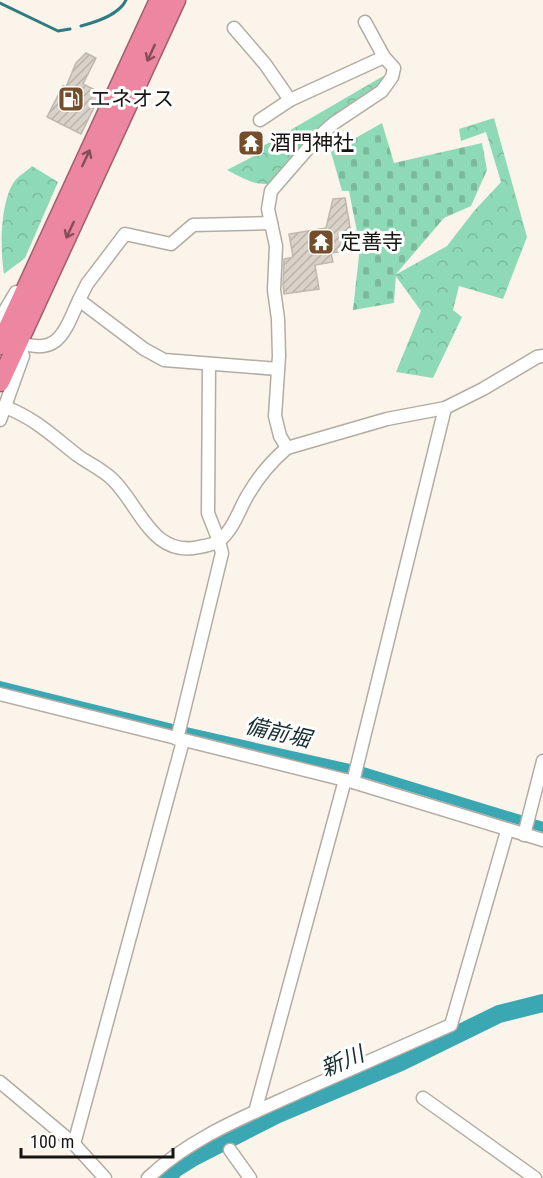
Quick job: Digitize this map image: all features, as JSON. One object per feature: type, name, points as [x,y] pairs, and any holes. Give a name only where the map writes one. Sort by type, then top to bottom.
[{"type":"highway","points":[[0,345],[159,0]]},
{"type":"highway","points":[[0,382],[176,0]]},
{"type":"street","points":[[287,448],[276,424],[278,319],[274,290],[276,246],[268,209],[270,191],[317,138],[334,123],[382,92],[392,77],[394,68],[384,57],[365,22]]},
{"type":"street","points":[[234,28],[265,64],[290,100]]},
{"type":"street","points":[[260,120],[290,100],[384,57]]},
{"type":"street","points":[[19,342],[33,347],[43,346],[62,336],[87,284],[125,234],[171,244],[193,225],[271,223]]},
{"type":"street","points":[[0,319],[46,244]]},
{"type":"street","points":[[79,300],[152,355],[165,360],[278,369]]},
{"type":"street","points":[[0,420],[23,356],[19,342]]},
{"type":"street","points":[[5,407],[35,422],[111,478],[135,507],[149,530],[158,538],[176,547],[188,549],[219,541],[228,531],[249,492],[277,456],[287,448],[387,419],[445,408],[483,389],[537,357],[543,356]]},
{"type":"street","points":[[74,1144],[180,736],[222,553],[207,513],[209,364]]},
{"type":"street","points":[[255,1112],[352,777],[445,408]]},
{"type":"street","points":[[0,694],[352,777],[507,831],[526,829],[543,840]]},
{"type":"street","points":[[526,829],[543,761]]},
{"type":"street","points":[[148,1178],[165,1162],[196,1141],[255,1112],[451,1025],[507,831]]},
{"type":"street","points":[[0,1082],[74,1144],[105,1178]]},
{"type":"street","points":[[423,1098],[535,1178]]},
{"type":"street","points":[[230,1150],[250,1178]]},
{"type":"green space","points":[[385,75],[387,77],[378,89],[271,183],[260,184],[227,170],[262,152],[263,146]]},
{"type":"green space","points":[[494,118],[527,237],[503,299],[459,286],[453,310],[462,317],[433,378],[396,372],[421,311],[395,275],[447,246],[474,211],[501,182],[486,132],[461,141],[459,129]]},
{"type":"green space","points":[[382,123],[394,163],[482,143],[487,170],[471,206],[444,218],[396,274],[394,303],[353,310],[360,247],[349,191],[342,191],[331,152]]},
{"type":"green space","points":[[32,166],[58,182],[25,258],[4,274],[2,240],[6,202],[14,182]]},
{"type":"building","points":[[86,53],[96,58],[83,84],[101,93],[81,134],[47,117],[63,86],[66,87],[76,63]]},
{"type":"building","name":"定善寺","points":[[345,198],[354,250],[331,253],[333,262],[315,265],[319,289],[284,294],[284,259],[293,257],[289,234],[326,228],[333,199]]},
{"type":"waterway","points":[[81,26],[113,14],[126,0]]},
{"type":"waterway","points":[[0,3],[58,31],[70,29]]},
{"type":"waterway","name":"備前堀","points":[[0,686],[185,732],[363,772],[543,827]]},
{"type":"waterway","name":"新川","points":[[166,1178],[176,1168],[192,1158],[276,1115],[401,1062],[499,1014],[543,1003]]},
{"type":"place","name":"エネオス","points":[[71,99]]},
{"type":"place","name":"酒門神社","points":[[251,143]]},
{"type":"place","name":"定善寺","points":[[321,242]]}]
